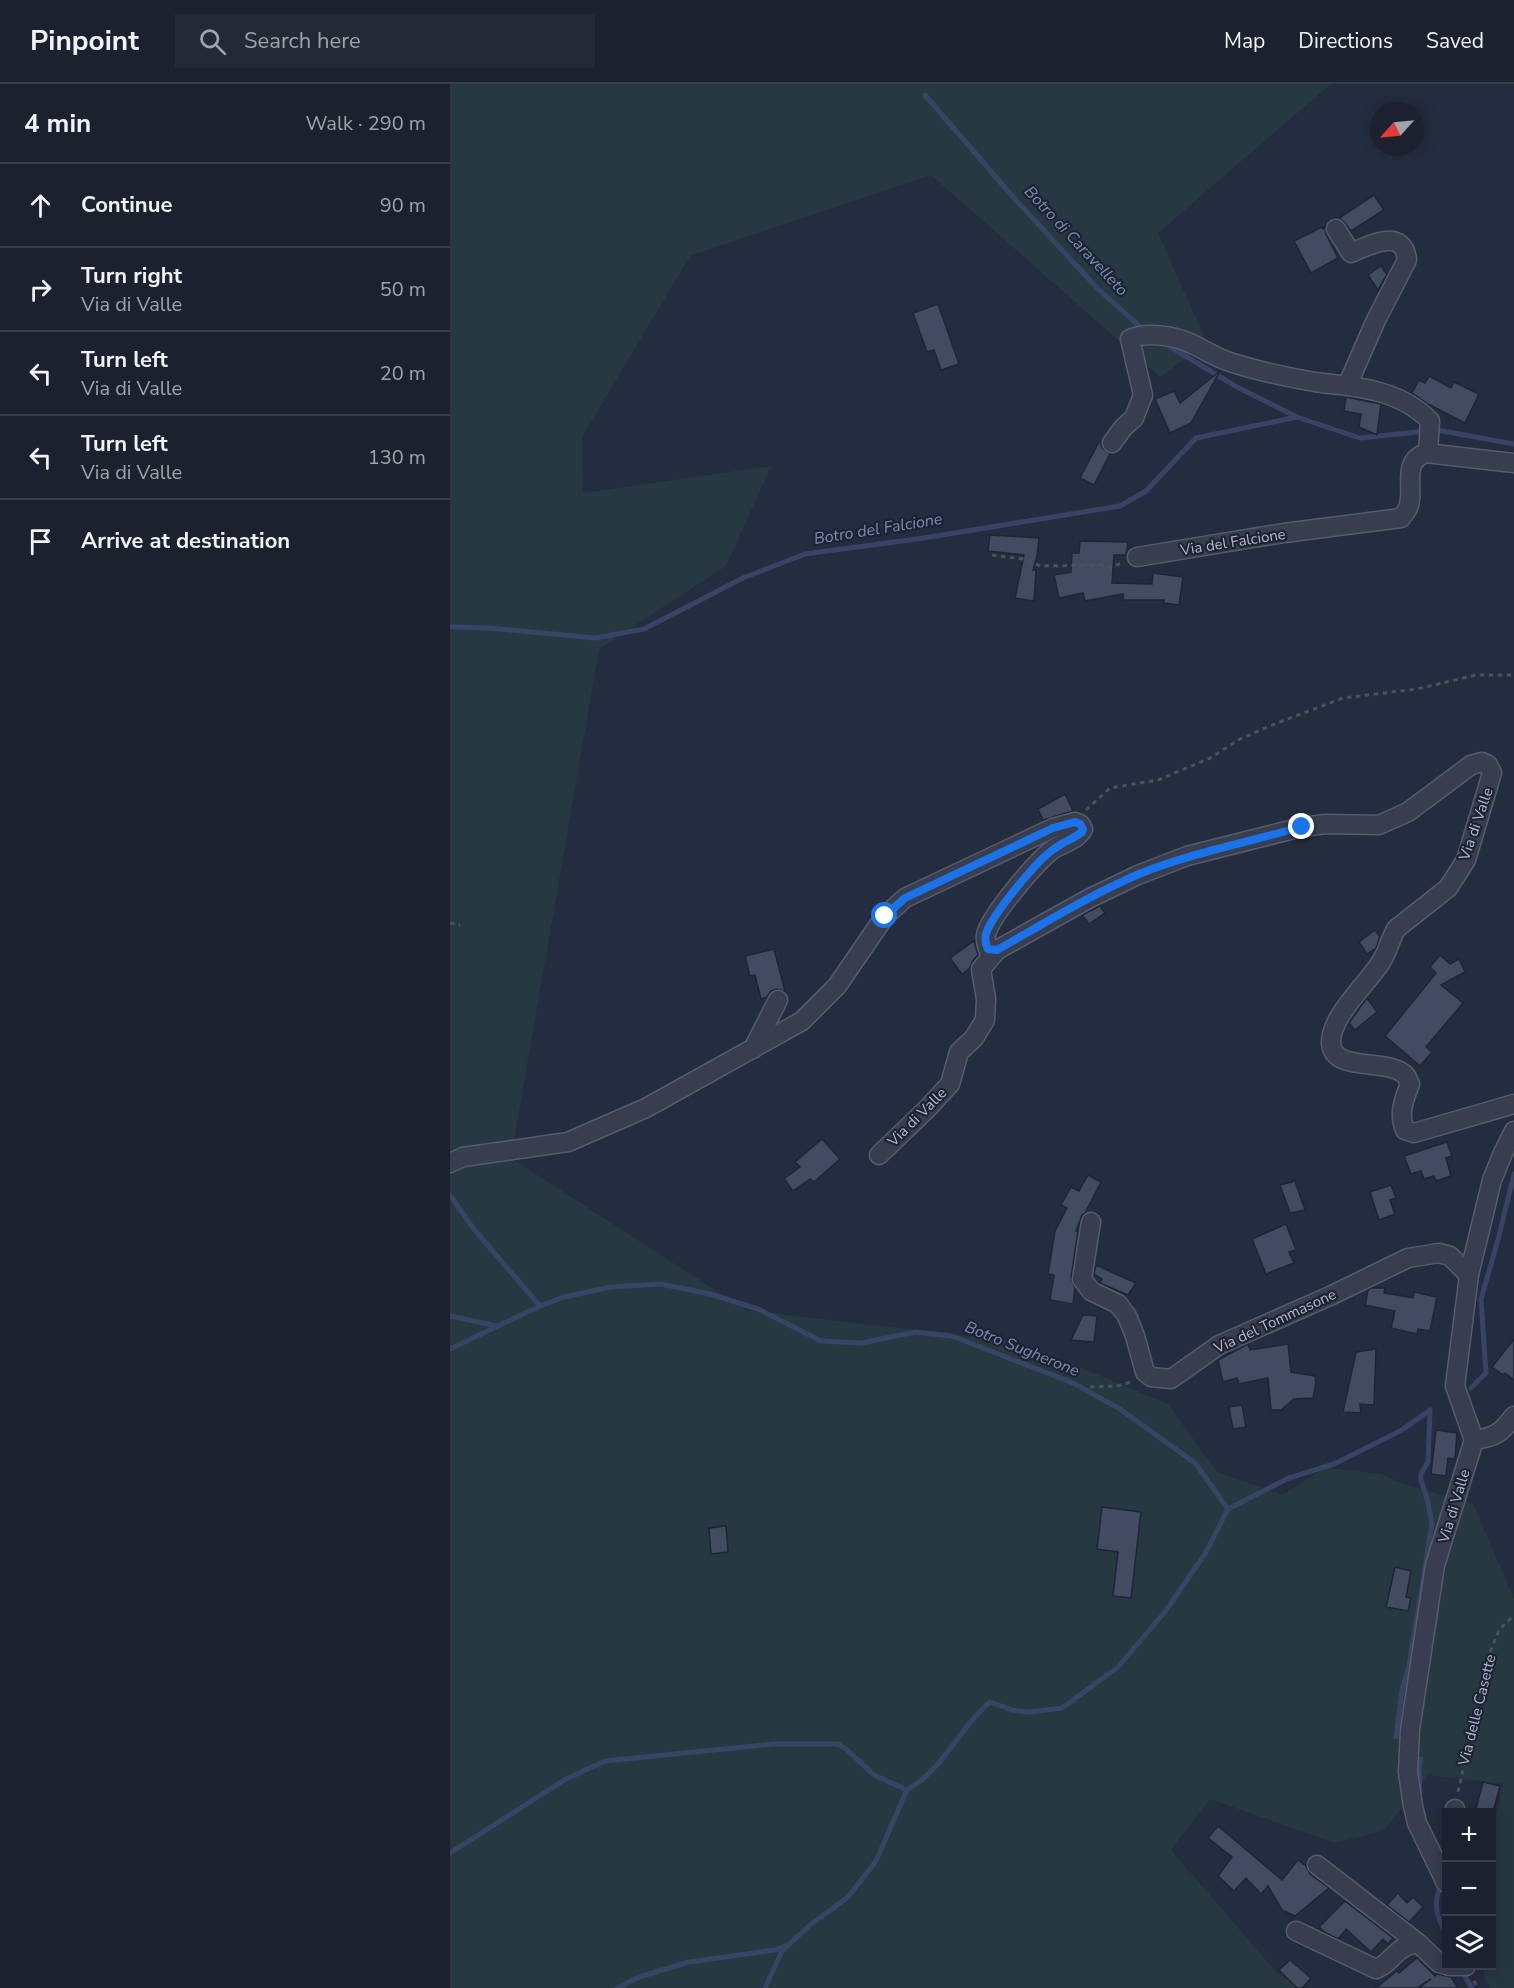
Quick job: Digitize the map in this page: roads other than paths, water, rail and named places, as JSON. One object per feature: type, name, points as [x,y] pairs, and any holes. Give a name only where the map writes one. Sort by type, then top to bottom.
[{"type":"street","points":[[1336,229],[1351,253],[1388,240],[1399,243],[1406,250],[1407,260],[1376,320],[1347,386]]},
{"type":"street","points":[[1112,443],[1134,418],[1143,395],[1130,339],[1136,336],[1168,337],[1190,342],[1227,362],[1264,372],[1379,392],[1422,412],[1430,421],[1429,448],[1514,463]]},
{"type":"street","name":"Via del Falcione","points":[[1137,557],[1284,533],[1401,518],[1407,510],[1413,462],[1429,448]]},
{"type":"street","name":"Via di Valle","points":[[879,1155],[950,1084],[959,1052],[974,1038],[985,1020],[986,999],[981,969],[997,950],[1128,879],[1187,856],[1302,827],[1326,824],[1379,825],[1408,812],[1458,774],[1482,762],[1488,765],[1492,773],[1466,860],[1448,888],[1396,929],[1381,963],[1339,1017],[1331,1041],[1336,1054],[1345,1060],[1394,1069],[1405,1074],[1410,1084],[1402,1103],[1402,1122],[1405,1130],[1414,1133],[1514,1104]]},
{"type":"street","points":[[450,1163],[463,1158],[568,1142],[646,1108],[802,1021],[837,986],[885,916],[905,898],[1053,828],[1075,822],[1080,824],[1082,832],[1054,848],[1043,858],[994,919],[986,933],[985,942],[988,949],[997,950]]},
{"type":"street","points":[[753,1049],[778,1000]]},
{"type":"street","points":[[1514,1131],[1492,1180],[1469,1275],[1455,1386],[1474,1440],[1491,1438],[1503,1430],[1514,1416]]},
{"type":"street","name":"Via del Tommasone","points":[[1090,1222],[1082,1279],[1091,1291],[1118,1304],[1127,1316],[1135,1336],[1144,1372],[1150,1377],[1171,1380],[1219,1345],[1330,1296],[1408,1258],[1439,1253],[1450,1256],[1469,1275]]},
{"type":"street","name":"Via di Valle","points":[[1442,1874],[1418,1823],[1413,1806],[1408,1772],[1410,1730],[1435,1564],[1474,1440]]},
{"type":"street","points":[[1317,1865],[1418,1943],[1438,1963],[1442,1964]]},
{"type":"street","points":[[1296,1931],[1376,1969],[1382,1967],[1406,1945],[1418,1943]]},
{"type":"waterway","name":"Botro di Caravelleto","points":[[925,95],[1014,198],[1098,289],[1144,330]]},
{"type":"waterway","name":"Botro di Caravelleto","points":[[1162,342],[1237,387],[1297,417],[1360,438],[1437,430],[1514,444]]},
{"type":"waterway","name":"Botro del Falcione","points":[[450,627],[490,628],[595,638],[644,629],[743,578],[805,554],[924,538],[1120,506],[1146,491],[1196,438],[1297,417]]},
{"type":"waterway","name":"Botro Sugherone","points":[[1471,1388],[1486,1373],[1481,1299],[1514,1174]]},
{"type":"waterway","points":[[450,1195],[473,1228],[540,1306]]},
{"type":"waterway","name":"Botro Sugherone","points":[[450,1349],[564,1297],[610,1287],[661,1284],[710,1294],[758,1309],[821,1341],[862,1343],[915,1332],[952,1336],[1073,1383],[1120,1409],[1195,1463],[1228,1509]]},
{"type":"waterway","points":[[450,1316],[497,1326]]},
{"type":"waterway","name":"Botro Sugherone","points":[[1228,1509],[1289,1478],[1334,1464],[1402,1430],[1430,1410]]},
{"type":"waterway","points":[[1396,1737],[1402,1690],[1409,1666],[1432,1524],[1421,1480],[1421,1474],[1428,1462],[1430,1410]]},
{"type":"waterway","points":[[765,1988],[782,1951],[810,1925],[848,1897],[876,1861],[907,1790],[931,1771],[979,1712],[990,1702],[1012,1710],[1030,1712],[1062,1708],[1117,1668],[1164,1613],[1205,1554],[1228,1509]]},
{"type":"waterway","points":[[450,1853],[566,1779],[605,1761],[775,1744],[838,1744],[874,1775],[907,1790]]},
{"type":"waterway","points":[[1420,1793],[1421,1759]]},
{"type":"waterway","points":[[1439,1890],[1436,1902],[1442,1925]]},
{"type":"waterway","points":[[617,1988],[639,1977],[689,1962],[775,1950],[785,1946]]},
{"type":"waterway","points":[[1463,1973],[1472,1988]]}]
